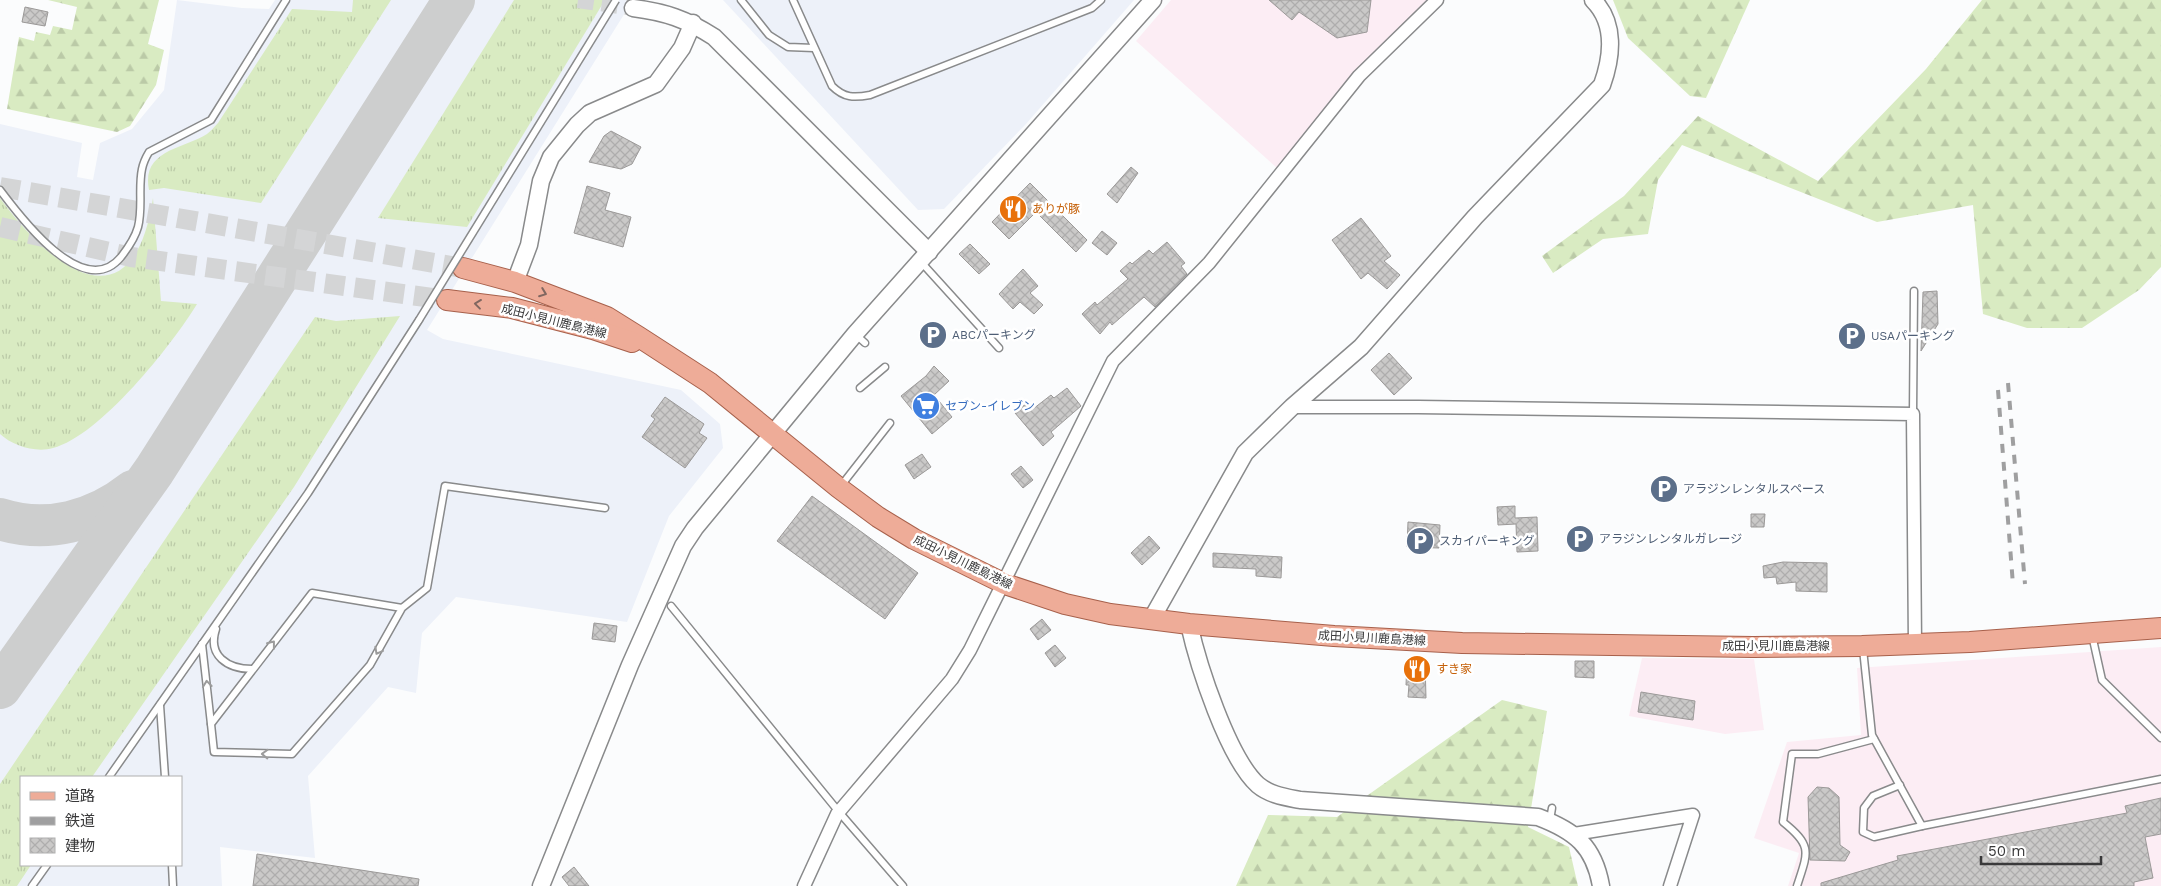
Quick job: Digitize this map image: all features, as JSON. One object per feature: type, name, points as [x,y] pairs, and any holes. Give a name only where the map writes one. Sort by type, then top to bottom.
[{"type":"main road","name":"成田小見川鹿島港線","points":[[463,268],[515,282],[607,318],[710,383],[839,488],[878,517],[914,539],[1005,584],[1065,604],[1110,614],[1189,624],[1334,636],[1462,643],[1753,647],[1915,644],[2161,628]]},
{"type":"main road","name":"成田小見川鹿島港線","points":[[447,300],[512,308],[593,329],[660,351]]},
{"type":"street","points":[[541,886],[630,665],[683,546],[695,528],[772,432],[860,339],[924,257],[1153,0]]},
{"type":"street","points":[[804,886],[839,812],[952,679],[970,650],[1005,584],[1113,361],[1210,263],[1359,76],[1436,0]]},
{"type":"street","points":[[1151,620],[1245,453],[1292,407],[1361,347],[1475,217],[1602,85],[1611,53],[1610,38],[1606,22],[1598,5],[1593,0]]},
{"type":"street","points":[[633,8],[663,12],[693,23],[714,38],[924,257]]},
{"type":"street","points":[[515,282],[529,245],[541,181],[551,157],[577,125],[590,113],[656,84],[682,48],[693,23]]},
{"type":"street","points":[[1292,407],[1418,406],[1913,414],[1915,644]]},
{"type":"street","points":[[1189,624],[1202,671],[1234,754],[1259,786],[1276,796],[1300,800],[1397,809],[1538,817],[1551,814],[1560,825],[1574,834],[1589,852],[1602,886]]},
{"type":"street","points":[[1574,834],[1693,815],[1670,886]]},
{"type":"lane","points":[[0,190],[25,223],[56,252],[81,268],[99,270],[116,263],[130,246],[138,227],[142,196],[142,169],[149,152],[211,120],[286,0]]},
{"type":"lane","points":[[109,776],[308,493],[419,320],[616,0]]},
{"type":"lane","points":[[741,0],[769,35],[788,47],[814,48]]},
{"type":"lane","points":[[793,0],[832,86],[840,94],[853,98],[870,95],[1092,8],[1101,0]]},
{"type":"lane","points":[[924,257],[998,348]]},
{"type":"lane","points":[[1913,414],[1914,291]]},
{"type":"lane","points":[[860,388],[885,367]]},
{"type":"lane","points":[[839,488],[890,423]]},
{"type":"lane","points":[[202,644],[214,752],[292,754],[370,665],[402,608],[427,588],[445,486],[605,508]]},
{"type":"lane","points":[[211,724],[312,593],[402,608]]},
{"type":"lane","points":[[671,606],[839,812],[903,886]]},
{"type":"lane","points":[[218,623],[213,637],[216,651],[224,663],[238,669],[252,669]]},
{"type":"lane","points":[[2091,634],[2102,680],[2161,738]]},
{"type":"lane","points":[[1862,646],[1872,736],[1922,826]]},
{"type":"lane","points":[[160,705],[165,776]]},
{"type":"lane","points":[[1796,886],[1806,860],[1804,845],[1800,836],[1783,822],[1792,754],[1818,754],[1874,739]]},
{"type":"lane","points":[[1900,785],[1873,796],[1864,808],[1863,832],[1874,837],[2161,780]]},
{"type":"lane","points":[[32,886],[46,866]]},
{"type":"lane","points":[[172,866],[173,886]]},
{"type":"shaded area","points":[[177,0],[242,8],[269,9],[275,0],[633,0],[427,330],[443,339],[681,390],[720,424],[723,448],[669,516],[627,622],[456,597],[422,633],[416,693],[388,687],[308,776],[315,858],[220,847],[222,886],[0,886],[0,124],[82,143],[77,177],[93,180],[100,143],[132,129],[164,90]]},
{"type":"shaded area","points":[[723,0],[1134,0],[1026,124],[944,209],[918,210]]},
{"type":"shaded area","points":[[1171,0],[1427,0],[1278,169],[1136,41]]},
{"type":"shaded area","points":[[2161,647],[2161,886],[1788,886],[1799,853],[1754,838],[1787,742],[1861,735],[1857,668]]},
{"type":"shaded area","points":[[1642,658],[1754,659],[1764,730],[1725,734],[1629,716]]},
{"type":"green space","points":[[48,0],[159,0],[148,44],[164,50],[156,85],[130,126],[117,132],[7,109],[19,37],[34,41],[36,32],[50,35],[53,26],[72,30],[77,7]]},
{"type":"green space","points":[[353,0],[391,0],[261,203],[164,188],[149,190],[148,177],[151,166],[166,153],[207,134],[218,123],[292,9],[352,12]]},
{"type":"green space","points":[[514,0],[605,0],[467,227],[378,218]]},
{"type":"green space","points":[[1613,0],[1750,0],[1706,98],[1690,96],[1628,38]]},
{"type":"green space","points":[[1982,0],[2161,0],[2161,267],[2139,290],[2082,328],[2027,328],[1983,314],[1973,205],[1877,222],[1682,145],[1658,180],[1648,234],[1603,239],[1553,273],[1542,256],[1624,196],[1698,116],[1818,181],[1926,69]]},
{"type":"green space","points":[[0,198],[20,224],[43,247],[66,264],[88,274],[109,275],[128,264],[143,239],[153,198],[161,301],[197,304],[171,342],[113,408],[72,440],[53,448],[32,449],[11,442],[0,434]]},
{"type":"green space","points":[[400,316],[294,487],[93,776],[20,776],[20,866],[30,866],[17,886],[0,886],[0,784],[315,317],[336,321]]},
{"type":"green space","points":[[1502,700],[1547,711],[1528,827],[1569,847],[1578,886],[1236,886],[1268,815],[1337,817]]},
{"type":"building","points":[[1269,0],[1371,0],[1367,32],[1337,38],[1299,12],[1292,20]]},
{"type":"building","points":[[25,7],[48,12],[45,26],[22,22]]},
{"type":"building","points":[[611,131],[641,147],[632,164],[621,169],[589,162],[604,136]]},
{"type":"building","points":[[1131,167],[1138,173],[1117,203],[1107,194]]},
{"type":"building","points":[[1030,183],[1087,240],[1076,252],[1036,212],[1009,239],[992,222]]},
{"type":"building","points":[[587,186],[610,193],[605,210],[631,217],[623,247],[574,233]]},
{"type":"building","points":[[1361,218],[1391,256],[1384,261],[1400,275],[1387,289],[1368,273],[1361,279],[1332,240]]},
{"type":"building","points":[[1102,231],[1117,243],[1107,255],[1092,243]]},
{"type":"building","points":[[1167,242],[1185,263],[1181,266],[1187,274],[1155,307],[1144,297],[1112,325],[1110,322],[1100,334],[1082,314],[1095,302],[1097,305],[1128,279],[1120,271],[1130,262],[1132,264],[1149,250],[1153,254]]},
{"type":"building","points":[[970,244],[990,264],[979,274],[959,254]]},
{"type":"building","points":[[1023,269],[1038,286],[1030,293],[1043,305],[1034,314],[1020,302],[1013,309],[999,294]]},
{"type":"building","points":[[1937,291],[1938,324],[1921,351],[1923,292]]},
{"type":"building","points":[[1389,353],[1412,378],[1394,395],[1371,370]]},
{"type":"building","name":"セブン-イレブン","points":[[934,366],[949,381],[934,395],[952,417],[932,434],[901,396],[926,376]]},
{"type":"building","points":[[1067,388],[1081,406],[1051,432],[1054,436],[1043,446],[1015,413],[1028,402],[1033,409],[1051,395],[1054,398]]},
{"type":"building","points":[[665,397],[704,424],[699,433],[707,438],[685,468],[642,437],[655,419],[651,416]]},
{"type":"building","points":[[922,454],[931,467],[914,479],[905,465]]},
{"type":"building","points":[[1021,466],[1033,480],[1023,488],[1011,474]]},
{"type":"building","points":[[812,496],[918,573],[885,619],[777,541]]},
{"type":"building","points":[[1515,506],[1515,518],[1537,517],[1538,551],[1517,552],[1516,524],[1498,525],[1497,507]]},
{"type":"building","points":[[1751,514],[1765,514],[1764,527],[1751,527]]},
{"type":"building","points":[[1408,522],[1440,525],[1439,548],[1407,547]]},
{"type":"building","points":[[1573,531],[1589,531],[1589,544],[1574,544]]},
{"type":"building","points":[[1149,536],[1160,548],[1142,565],[1131,553]]},
{"type":"building","points":[[1213,553],[1282,557],[1281,578],[1256,576],[1256,569],[1213,567]]},
{"type":"building","points":[[1783,562],[1827,563],[1827,592],[1796,591],[1796,582],[1777,584],[1776,577],[1764,578],[1763,566]]},
{"type":"building","points":[[1042,619],[1051,630],[1038,640],[1030,629]]},
{"type":"building","points":[[594,623],[617,626],[615,642],[592,639]]},
{"type":"building","points":[[1055,645],[1066,658],[1055,667],[1045,653]]},
{"type":"building","points":[[1407,661],[1425,662],[1426,698],[1408,697],[1409,685],[1406,685]]},
{"type":"building","points":[[1575,661],[1594,661],[1594,678],[1575,677]]},
{"type":"building","points":[[1641,692],[1695,701],[1693,720],[1638,712]]},
{"type":"building","points":[[1817,787],[1829,788],[1839,797],[1840,845],[1850,852],[1845,861],[1810,860],[1808,797]]},
{"type":"building","points":[[2161,798],[2161,834],[2145,837],[2153,878],[2134,882],[2134,886],[1821,886],[1821,883],[1898,860],[1897,856],[2127,813],[2125,806]]},
{"type":"building","points":[[257,854],[419,879],[418,886],[253,886]]},
{"type":"building","points":[[574,867],[589,886],[569,886],[562,877]]},
{"type":"taxiway","points":[[0,688],[154,471],[454,0]]},
{"type":"taxiway","points":[[0,519],[35,525],[53,525],[70,522],[103,510],[133,491]]},
{"type":"tunnel","points":[[578,0],[633,8]]},
{"type":"tunnel","points":[[0,187],[463,268]]},
{"type":"tunnel","points":[[0,227],[131,257],[447,300]]},
{"type":"railway","points":[[2008,383],[2025,584]]},
{"type":"railway","points":[[1998,390],[2013,585]]},
{"type":"place","name":"ありが豚","points":[[1013,209]]},
{"type":"place","name":"ABCパーキング","points":[[933,335]]},
{"type":"place","name":"USAパーキング","points":[[1852,336]]},
{"type":"place","name":"セブン-イレブン","points":[[926,406]]},
{"type":"place","name":"アラジンレンタルスペース","points":[[1664,489]]},
{"type":"place","name":"アラジンレンタルガレージ","points":[[1580,539]]},
{"type":"place","name":"スカイパーキング","points":[[1420,541]]},
{"type":"place","name":"すき家","points":[[1417,669]]}]
